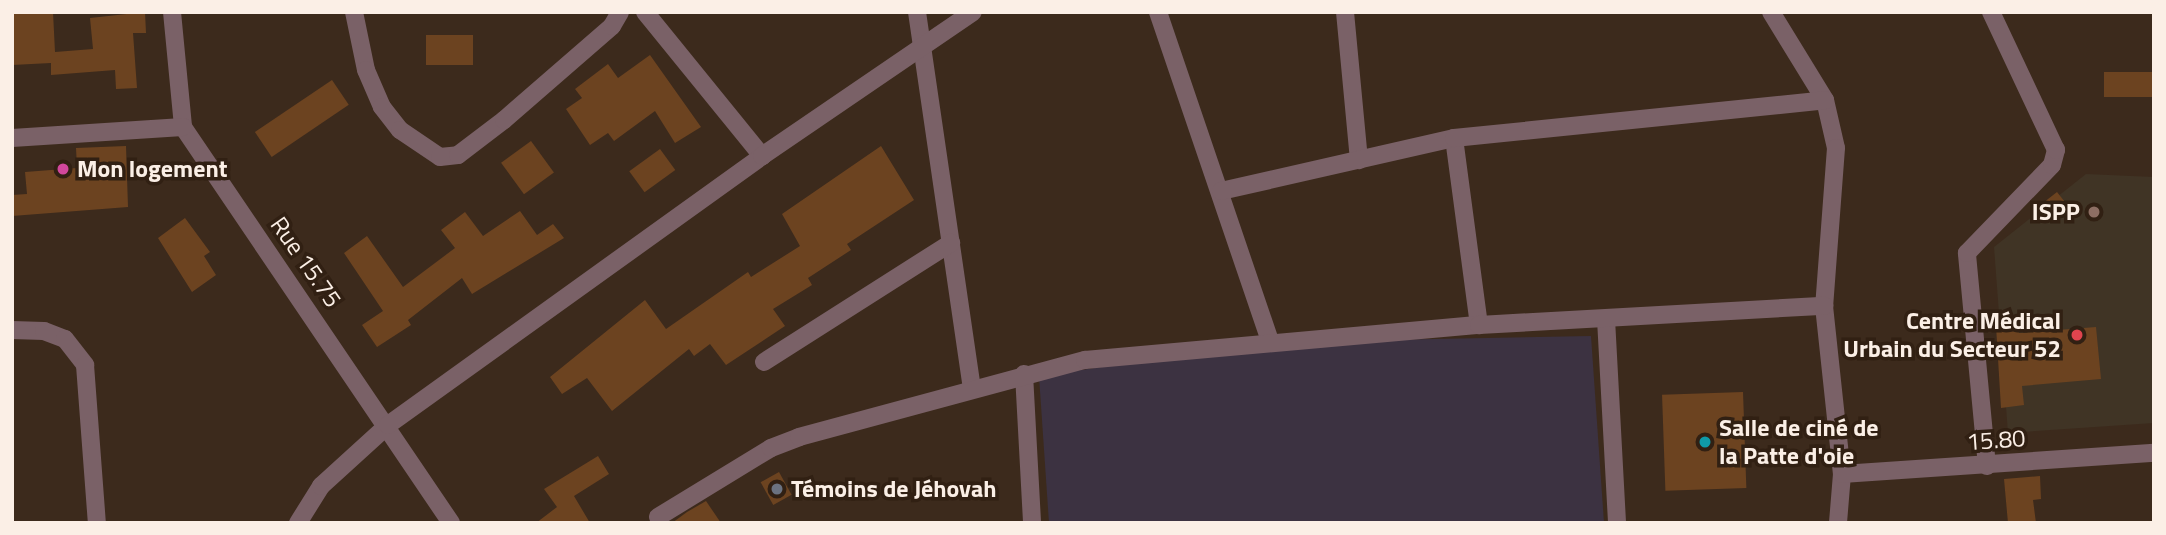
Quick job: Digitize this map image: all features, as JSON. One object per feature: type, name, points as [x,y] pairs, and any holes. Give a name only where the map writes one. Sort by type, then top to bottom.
[{"type":"street","name":"Rue 15.75","points":[[172,12],[183,127],[388,425],[451,523]]},
{"type":"street","points":[[354,12],[366,69],[382,107],[400,130],[440,158],[458,155],[504,120],[612,26],[620,12]]},
{"type":"street","points":[[645,12],[762,156]]},
{"type":"street","points":[[917,12],[972,389]]},
{"type":"street","points":[[298,523],[321,486],[388,425],[762,156],[973,12]]},
{"type":"street","points":[[1158,12],[1270,341]]},
{"type":"street","points":[[1345,12],[1359,160]]},
{"type":"street","points":[[1771,12],[1825,100],[1836,148],[1824,306],[1842,474],[1838,523]]},
{"type":"street","points":[[1987,466],[1967,253],[2052,165],[2056,150],[1991,12]]},
{"type":"street","points":[[1221,191],[1454,138],[1825,100]]},
{"type":"street","points":[[12,138],[183,127]]},
{"type":"street","points":[[1454,138],[1479,325]]},
{"type":"street","points":[[764,362],[951,243]]},
{"type":"street","points":[[658,517],[771,448],[1024,374],[1134,353],[1479,325],[1824,306]]},
{"type":"street","points":[[1606,319],[1617,523]]},
{"type":"street","points":[[12,330],[44,331],[65,339],[85,365],[97,523]]},
{"type":"street","points":[[1024,374],[1032,523]]},
{"type":"street","name":"15.80","points":[[1842,474],[2154,453]]},
{"type":"shaded area","name":"Centre Médical Urbain du Secteur 52","points":[[2086,174],[2154,177],[2154,423],[2008,433],[1994,247]]},
{"type":"shaded area","points":[[1591,336],[1604,523],[1049,523],[1039,376],[1277,342]]},
{"type":"building","points":[[13,12],[53,12],[55,52],[93,49],[90,18],[145,12],[146,33],[133,33],[137,88],[116,89],[115,70],[51,75],[51,63],[12,65]]},
{"type":"building","points":[[426,35],[473,35],[473,65],[426,65]]},
{"type":"building","points":[[650,55],[701,127],[675,143],[655,111],[614,141],[608,133],[590,145],[566,109],[582,98],[575,89],[608,64],[618,78]]},
{"type":"building","points":[[2104,72],[2154,72],[2154,97],[2104,97]]},
{"type":"building","points":[[332,80],[349,105],[272,157],[255,132]]},
{"type":"building","points":[[531,141],[554,173],[524,194],[501,163]]},
{"type":"building","points":[[126,146],[128,207],[12,216],[12,195],[27,194],[25,172],[77,168],[76,148]]},
{"type":"building","points":[[881,146],[914,200],[847,244],[851,250],[808,278],[812,285],[773,309],[785,326],[726,365],[710,344],[694,356],[689,349],[612,411],[587,378],[562,394],[550,377],[645,300],[666,329],[748,272],[751,277],[800,246],[782,214]]},
{"type":"building","points":[[660,149],[675,170],[645,192],[629,171]]},
{"type":"building","points":[[2057,192],[2067,205],[2053,215],[2044,202]]},
{"type":"building","points":[[520,211],[537,235],[553,224],[564,238],[472,294],[462,278],[408,320],[411,325],[377,347],[362,325],[383,311],[344,253],[367,236],[403,287],[455,248],[441,230],[465,212],[483,236]]},
{"type":"building","points":[[185,218],[210,252],[204,256],[216,275],[192,292],[158,238]]},
{"type":"building","points":[[2018,323],[2019,333],[2096,327],[2101,379],[2022,386],[2024,405],[2001,408],[1996,326]]},
{"type":"building","name":"Salle de ciné de la Patte d'oie","points":[[1743,392],[1746,488],[1665,491],[1662,395]]},
{"type":"building","points":[[598,456],[609,474],[574,496],[590,523],[536,523],[557,507],[544,489]]},
{"type":"building","name":"Témoins de Jéhovah","points":[[779,472],[792,495],[773,505],[761,482]]},
{"type":"building","points":[[2040,476],[2041,499],[2033,500],[2036,523],[2008,523],[2004,479]]},
{"type":"building","points":[[706,501],[721,523],[672,523],[687,512]]},
{"type":"place","name":"Mon logement","points":[[63,169]]},
{"type":"place","name":"ISPP","points":[[2094,212]]},
{"type":"place","name":"Centre Médical Urbain du Secteur 52","points":[[2077,335]]},
{"type":"place","name":"Salle de ciné de la Patte d'oie","points":[[1705,442]]},
{"type":"place","name":"Témoins de Jéhovah","points":[[777,489]]}]
